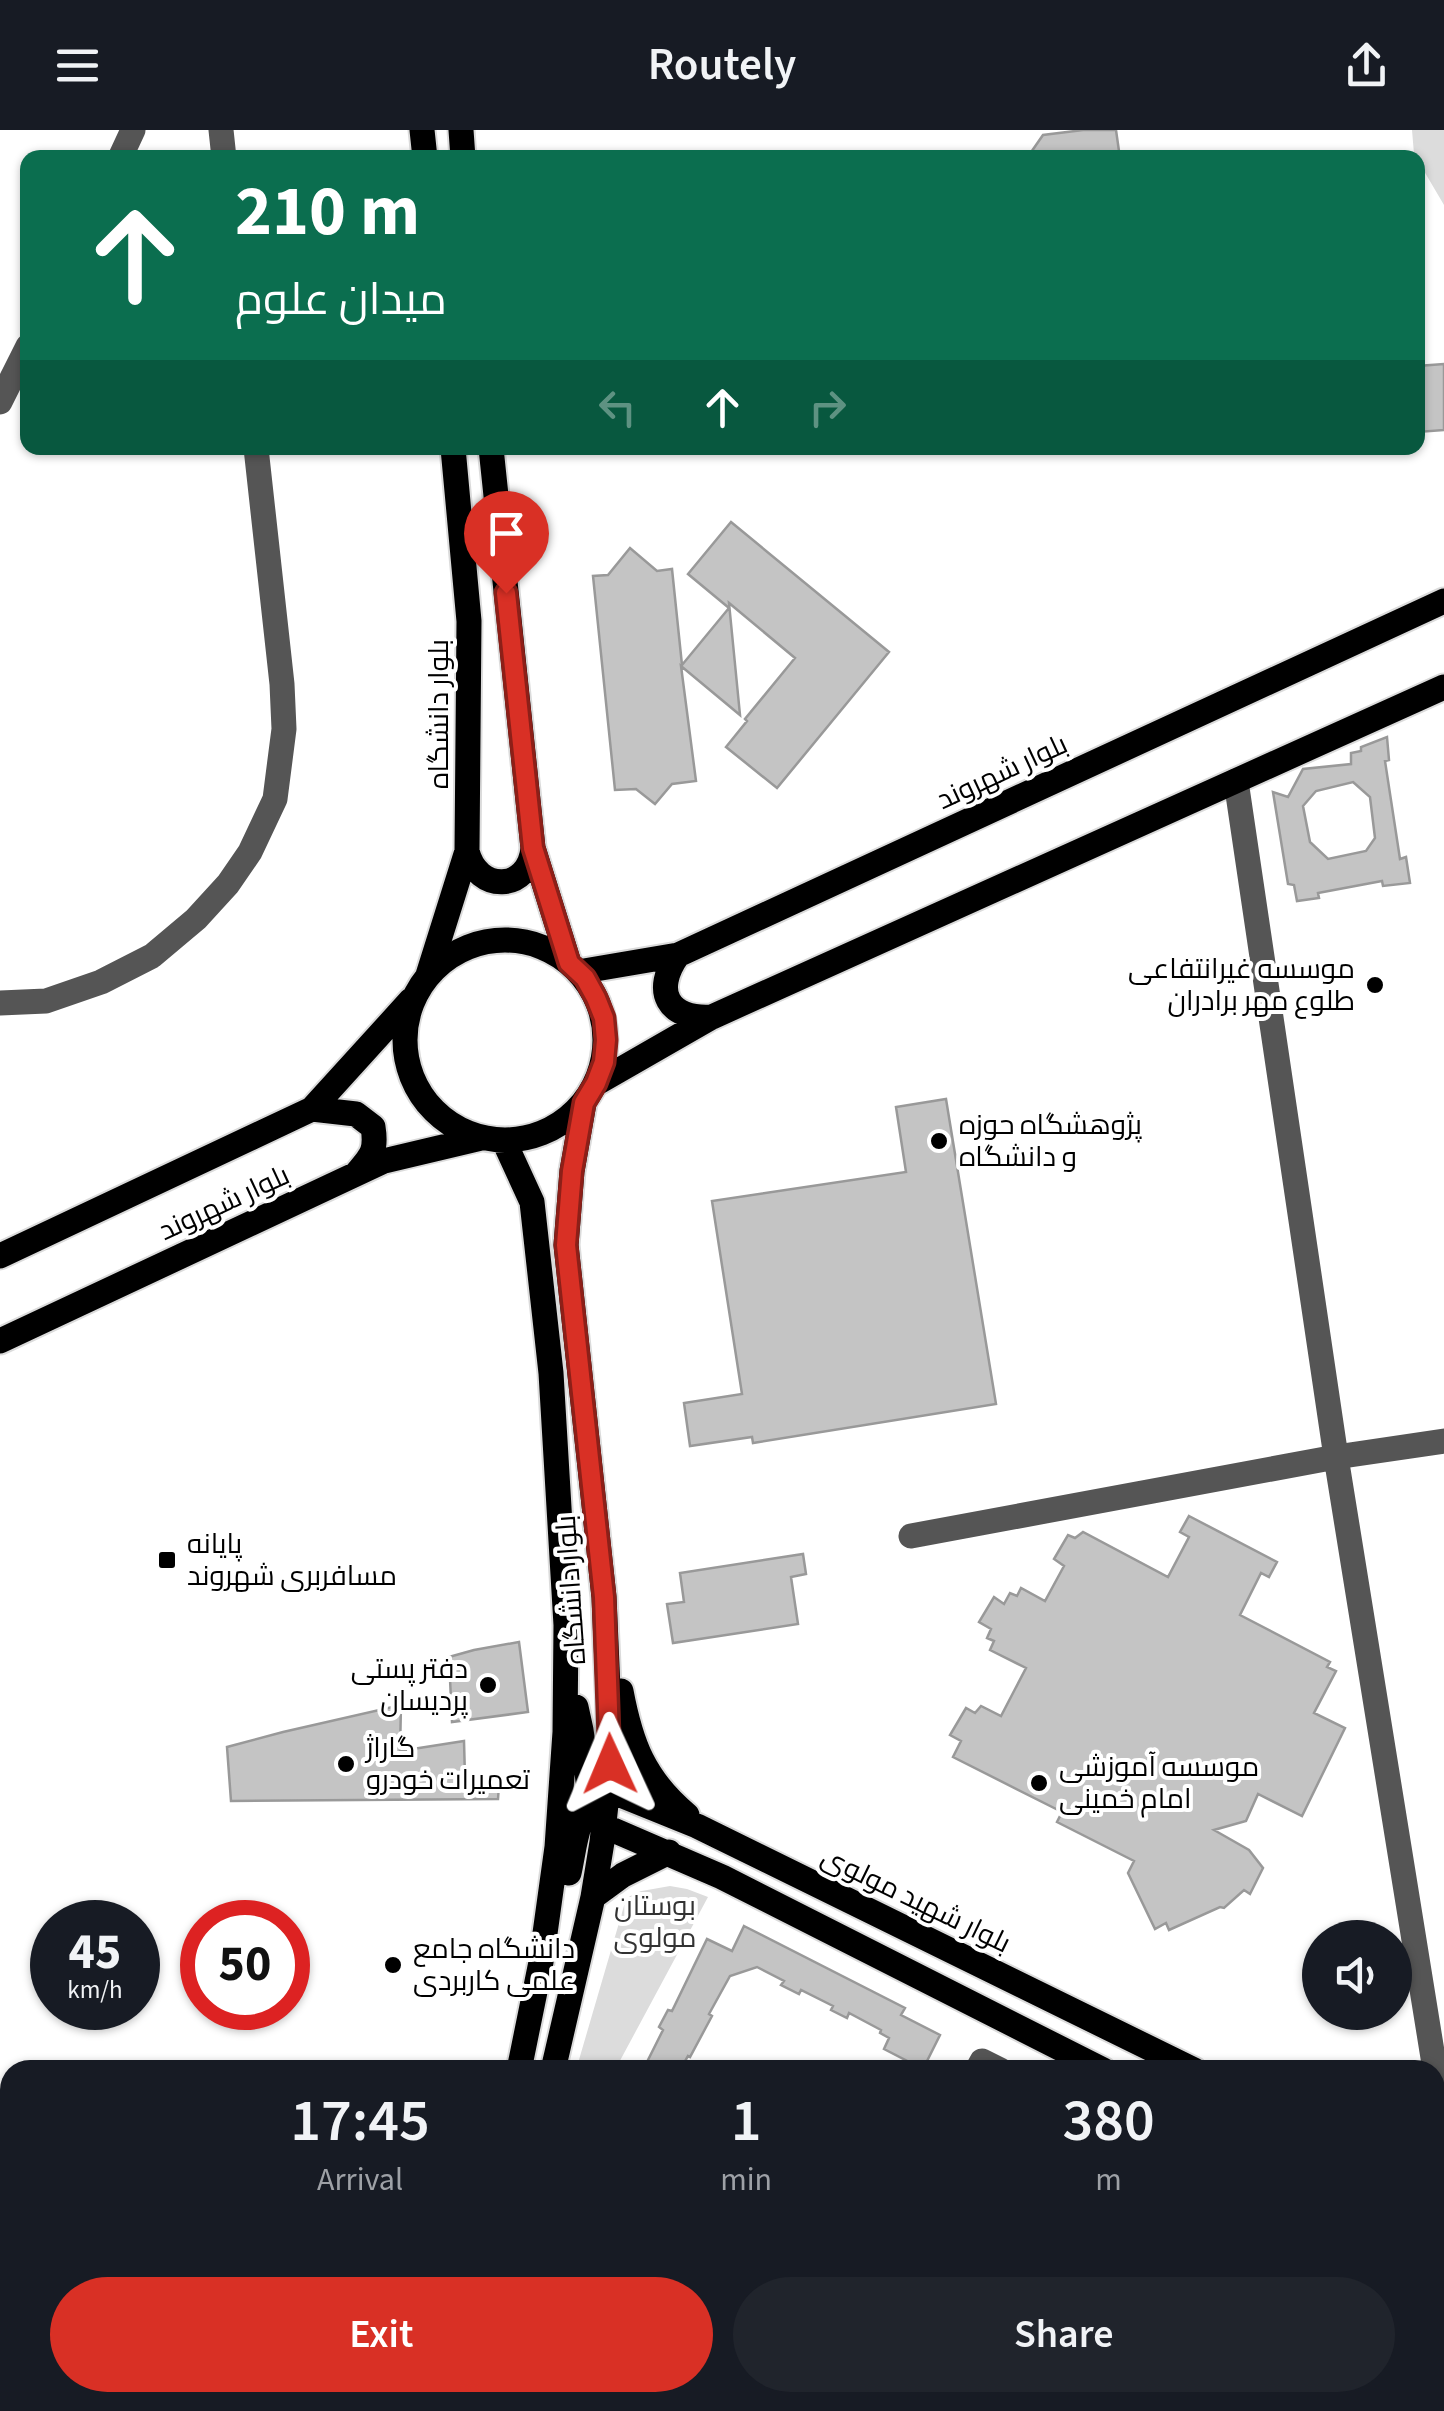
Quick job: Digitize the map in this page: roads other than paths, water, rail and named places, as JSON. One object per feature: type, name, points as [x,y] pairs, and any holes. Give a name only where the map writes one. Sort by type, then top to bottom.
[{"type":"main road","name":"بلوار دانشگاه","points":[[421,985],[468,851],[470,620],[454,455]]},
{"type":"main road","points":[[468,851],[470,861],[482,876],[501,882],[518,878],[524,872],[533,848],[492,455]]},
{"type":"main road","name":"بلوار شهروند","points":[[574,967],[678,955],[1444,601]]},
{"type":"main road","points":[[590,1093],[712,1017],[1444,687]]},
{"type":"main road","points":[[533,848],[574,967],[596,998],[604,1018],[604,1062],[590,1093],[568,1120],[526,1139],[492,1139],[457,1128],[436,1114],[409,1071],[404,1046],[406,1020],[421,985],[448,958],[470,945],[496,940],[522,941],[547,949],[574,967]]},
{"type":"main road","points":[[678,955],[666,971],[665,991],[674,1009],[692,1018],[712,1017]]},
{"type":"main road","name":"بلوار شهروند","points":[[0,1256],[312,1109],[421,985]]},
{"type":"main road","name":"بلوار دانشگاه","points":[[555,2060],[593,1897],[604,1826],[599,1796],[611,1757],[604,1597],[566,1245],[572,1171],[590,1093]]},
{"type":"main road","points":[[312,1109],[356,1114],[373,1127],[376,1144],[356,1174]]},
{"type":"main road","name":"بلوار دانشگاه","points":[[492,1139],[532,1202],[550,1373],[566,1625],[558,1847],[550,1913],[521,2060]]},
{"type":"main road","name":"بلوار شهروند","points":[[0,1342],[384,1161],[492,1139]]},
{"type":"main road","points":[[604,1597],[626,1720],[641,1763],[672,1803],[697,1826]]},
{"type":"main road","points":[[550,1913],[565,1890],[578,1828],[599,1796],[565,1664]]},
{"type":"main road","name":"بلوار شهید مولوی","points":[[599,1796],[656,1808],[697,1826],[1174,2060]]},
{"type":"main road","points":[[656,1808],[644,1826],[645,1836],[659,1849]]},
{"type":"main road","points":[[604,1826],[722,1877],[1083,2060]]},
{"type":"main road","points":[[593,1897],[659,1849]]},
{"type":"street","points":[[0,402],[20,362]]},
{"type":"street","points":[[0,1003],[46,1001],[101,982],[152,956],[196,919],[228,884],[250,852],[275,799],[284,729],[282,684],[257,455]]},
{"type":"street","points":[[1236,780],[1336,1457],[1433,2060]]},
{"type":"street","points":[[910,1536],[1336,1457],[1444,1442]]},
{"type":"place","name":"موسسه غیرانتفاعی طلوع مهر برادران","points":[[1375,985]]},
{"type":"place","name":"پژوهشگاه حوزه و دانشگاه","points":[[939,1141]]},
{"type":"place","name":"پایانه مسافربری شهروند","points":[[167,1560]]},
{"type":"place","name":"دفتر پستی پردیسان","points":[[488,1685]]},
{"type":"place","name":"گاراژ تعمیرات خودرو","points":[[346,1764]]},
{"type":"place","name":"موسسه آموزشی امام خمینی","points":[[1039,1783]]},
{"type":"place","name":"دانشگاه جامع علمی کاربردی","points":[[393,1965]]},
{"type":"park label","name":"بوستان مولوی","points":[[655,1922]]}]
